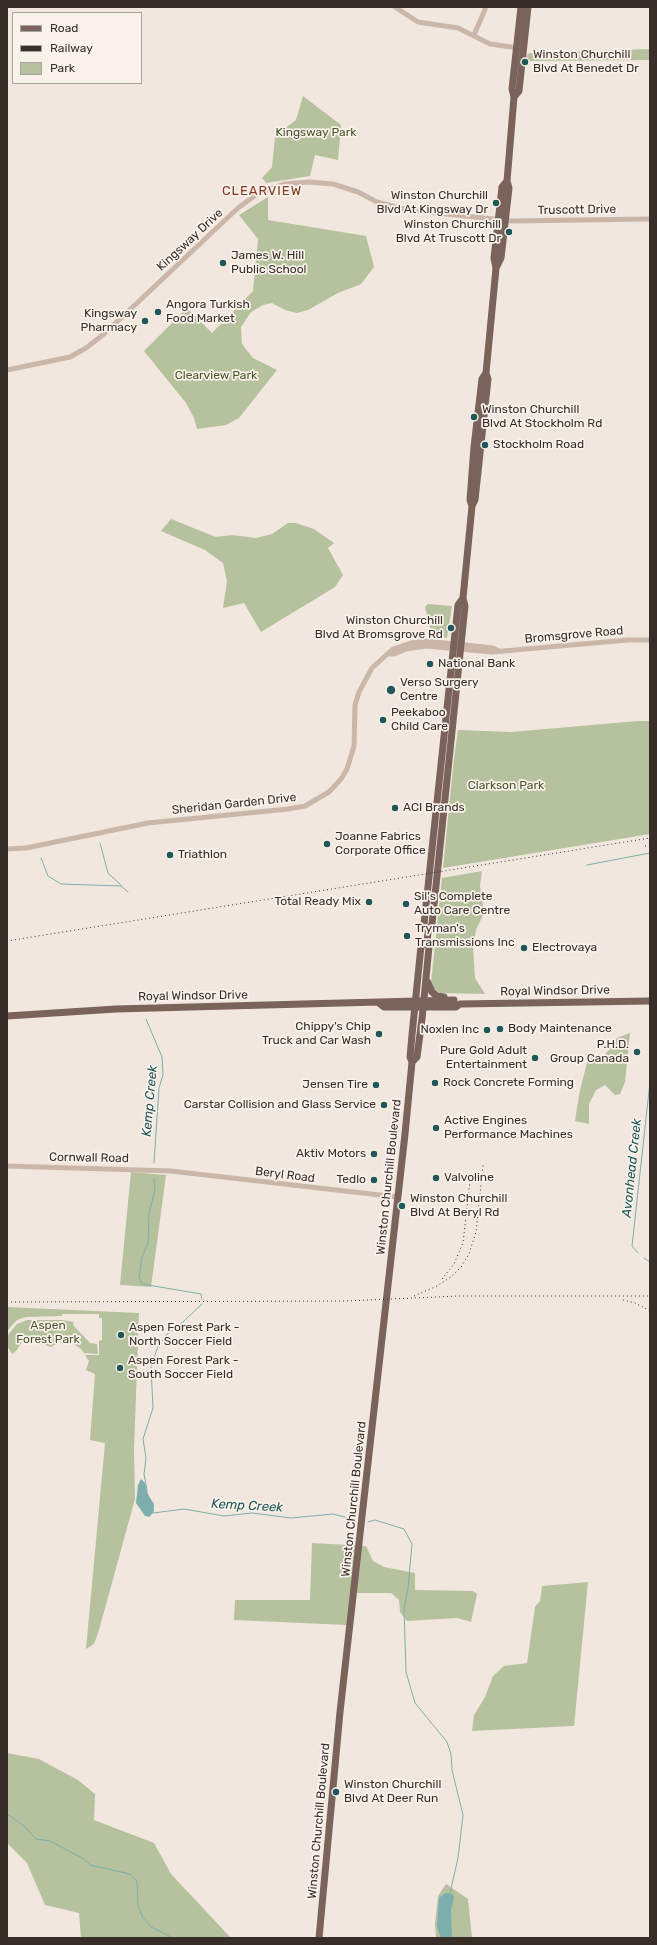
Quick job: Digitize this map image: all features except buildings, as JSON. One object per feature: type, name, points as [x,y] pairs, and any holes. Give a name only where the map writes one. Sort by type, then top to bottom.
[{"type":"main road","name":"Winston Churchill Boulevard","points":[[412,1062],[417,1057],[424,1003],[429,947],[427,943],[428,932],[424,924],[457,647],[458,605],[463,598],[472,506],[475,500],[483,430],[488,379],[486,373],[496,268],[501,258],[502,220],[509,188],[507,181],[514,98],[519,91],[521,7]]},
{"type":"main road","name":"Winston Churchill Boulevard","points":[[520,48],[528,7]]},
{"type":"main road","name":"Winston Churchill Boulevard","points":[[319,1938],[340,1712],[412,1062],[410,1057],[421,946],[427,943]]},
{"type":"main road","points":[[428,966],[427,982],[430,989],[437,996],[450,997],[457,1002]]},
{"type":"main road","name":"Royal Windsor Drive","points":[[7,1016],[116,1009],[379,1003],[384,1007],[415,1003],[456,1006],[457,1002],[650,1001]]},
{"type":"street","points":[[395,7],[418,22],[454,27],[474,35],[490,44],[520,48]]},
{"type":"street","points":[[474,35],[486,7]]},
{"type":"street","name":"Kingsway Drive","points":[[7,370],[70,357],[86,348],[104,334],[238,208],[254,196],[278,186],[308,182],[333,184],[358,192],[378,202],[408,210],[502,220]]},
{"type":"street","name":"Truscott Drive","points":[[502,220],[650,219]]},
{"type":"street","name":"Bromsgrove Road","points":[[457,647],[492,652],[521,651],[628,640],[650,640]]},
{"type":"street","name":"Sheridan Garden Drive","points":[[7,849],[32,846],[148,823],[288,809],[313,803],[333,788],[347,769],[354,746],[355,705],[358,692],[372,668],[397,648],[415,642],[428,641],[457,647]]},
{"type":"street","name":"Cornwall Road","points":[[7,1166],[120,1168],[171,1171]]},
{"type":"street","name":"Beryl Road","points":[[171,1171],[397,1197]]},
{"type":"green space","points":[[650,49],[650,60],[526,61],[527,55],[530,53]]},
{"type":"green space","name":"Kingsway Park","points":[[303,96],[341,125],[338,160],[315,155],[310,176],[266,183],[262,178],[272,167],[275,136],[296,120]]},
{"type":"green space","name":"Clearview Park","points":[[268,197],[268,220],[366,236],[374,267],[361,284],[338,293],[308,310],[297,313],[285,310],[272,303],[263,305],[251,312],[241,327],[242,344],[253,358],[277,370],[239,418],[226,425],[197,429],[194,418],[186,403],[144,351],[187,308],[212,333],[253,291],[258,239],[239,215]]},
{"type":"green space","points":[[171,519],[216,537],[232,535],[256,538],[272,534],[288,523],[296,523],[314,529],[334,543],[328,548],[343,575],[335,587],[261,632],[244,603],[223,608],[227,581],[223,563],[205,550],[161,531]]},
{"type":"green space","points":[[428,604],[452,606],[447,638],[432,636],[425,607]]},
{"type":"green space","name":"Clarkson Park","points":[[650,721],[650,834],[443,868],[458,730],[511,732]]},
{"type":"green space","points":[[482,871],[480,886],[484,913],[476,930],[473,948],[475,978],[485,994],[440,993],[435,990],[431,983],[442,878]]},
{"type":"green space","points":[[630,1033],[625,1082],[620,1094],[615,1095],[605,1085],[596,1090],[589,1104],[589,1124],[575,1121],[579,1095],[588,1058],[603,1056],[611,1048],[617,1038]]},
{"type":"green space","points":[[131,1172],[166,1175],[151,1287],[120,1285]]},
{"type":"green space","points":[[7,1307],[139,1313],[134,1450],[135,1499],[99,1630],[94,1644],[86,1649],[105,1443],[90,1440],[95,1374],[86,1370],[89,1361],[85,1355],[99,1355],[99,1341],[102,1340],[102,1318],[99,1318],[99,1314],[62,1314],[62,1316],[26,1317],[17,1320],[7,1331]]},
{"type":"green space","name":"Aspen Forest Park","points":[[27,1320],[62,1320],[74,1322],[73,1325],[90,1343],[97,1344],[98,1354],[84,1353],[80,1348],[71,1343],[62,1341],[51,1347],[28,1339],[21,1343],[17,1350],[12,1354],[7,1346],[7,1336],[17,1324]]},
{"type":"green space","points":[[312,1543],[366,1546],[373,1561],[384,1567],[415,1573],[415,1590],[473,1591],[477,1594],[471,1622],[457,1618],[407,1621],[400,1612],[399,1600],[391,1593],[351,1593],[347,1625],[234,1620],[235,1600],[310,1600]]},
{"type":"green space","points":[[588,1582],[574,1726],[472,1731],[474,1715],[485,1697],[493,1676],[504,1666],[527,1663],[535,1607],[540,1601],[542,1586]]},
{"type":"green space","points":[[7,1753],[39,1759],[78,1780],[95,1794],[94,1820],[154,1843],[171,1874],[231,1938],[81,1938],[79,1913],[45,1905],[27,1863],[7,1843]]},
{"type":"green space","points":[[446,1884],[468,1899],[472,1938],[436,1938],[435,1924],[438,1896]]},
{"type":"water","points":[[141,1479],[145,1483],[148,1494],[154,1505],[153,1513],[149,1517],[145,1516],[136,1503],[138,1485]]},
{"type":"water","points":[[445,1893],[453,1894],[454,1898],[451,1910],[452,1938],[441,1938],[437,1927],[439,1898]]},
{"type":"waterway","points":[[100,843],[108,873],[121,885]]},
{"type":"waterway","points":[[587,865],[650,853]]},
{"type":"waterway","points":[[41,858],[48,876],[61,884],[121,886],[128,892]]},
{"type":"waterway","name":"Kemp Creek","points":[[146,1019],[162,1057],[163,1075],[159,1088],[154,1163]]},
{"type":"waterway","name":"Avonhead Creek","points":[[638,1253],[632,1246],[650,1082]]},
{"type":"waterway","name":"Kemp Creek","points":[[154,1178],[155,1190],[149,1214],[148,1243],[142,1257],[139,1277],[142,1284],[201,1294],[202,1299]]},
{"type":"waterway","name":"Avonhead Creek","points":[[644,1258],[650,1262]]},
{"type":"waterway","name":"Kemp Creek","points":[[147,1490],[144,1474],[146,1458],[143,1439],[153,1408],[151,1367],[157,1349],[166,1335],[202,1304]]},
{"type":"waterway","name":"Kemp Creek","points":[[153,1502],[153,1513],[184,1509],[224,1516],[252,1513],[291,1518],[333,1514],[356,1520]]},
{"type":"waterway","name":"Kemp Creek","points":[[368,1522],[375,1520],[404,1529],[412,1544],[408,1588],[404,1608],[406,1672],[415,1703],[447,1742],[451,1754],[452,1770],[463,1815],[458,1858],[450,1893]]},
{"type":"waterway","points":[[7,1814],[24,1826],[36,1839],[50,1841],[84,1859],[90,1865],[130,1874],[137,1881],[138,1905],[143,1918],[151,1927],[173,1938]]},
{"type":"railway","points":[[7,941],[650,838]]},
{"type":"railway","points":[[645,846],[650,845]]},
{"type":"railway","points":[[414,1296],[437,1286],[451,1277],[461,1267],[469,1254],[476,1232],[483,1165]]},
{"type":"railway","points":[[442,1279],[454,1264],[463,1243],[470,1181]]},
{"type":"railway","points":[[7,1302],[346,1301],[459,1296],[650,1296]]},
{"type":"railway","points":[[623,1300],[635,1303],[650,1311]]},
{"type":"place","name":"Winston Churchill Blvd At Benedet Dr","points":[[525,62]]},
{"type":"place","name":"Winston Churchill Blvd At Kingsway Dr","points":[[496,203]]},
{"type":"place","name":"Winston Churchill Blvd At Truscott Dr","points":[[509,232]]},
{"type":"place","name":"James W. Hill Public School","points":[[223,263]]},
{"type":"place","name":"Angora Turkish Food Market","points":[[158,312]]},
{"type":"place","name":"Kingsway Pharmacy","points":[[145,321]]},
{"type":"place","name":"Winston Churchill Blvd At Stockholm Rd","points":[[474,417]]},
{"type":"place","name":"Stockholm Road","points":[[485,445]]},
{"type":"place","name":"Winston Churchill Blvd At Bromsgrove Rd","points":[[451,628]]},
{"type":"place","name":"National Bank","points":[[430,664]]},
{"type":"place","name":"Verso Surgery Centre","points":[[391,690]]},
{"type":"place","name":"Peekaboo Child Care","points":[[383,720]]},
{"type":"place","name":"ACI Brands","points":[[395,808]]},
{"type":"place","name":"Joanne Fabrics Corporate Office","points":[[327,844]]},
{"type":"place","name":"Triathlon","points":[[170,855]]},
{"type":"place","name":"Total Ready Mix","points":[[369,902]]},
{"type":"place","name":"Sil's Complete Auto Care Centre","points":[[406,904]]},
{"type":"place","name":"Tryman's Transmissions Inc","points":[[407,936]]},
{"type":"place","name":"Electrovaya","points":[[524,948]]},
{"type":"place","name":"Body Maintenance","points":[[500,1029]]},
{"type":"place","name":"Noxlen Inc","points":[[487,1030]]},
{"type":"place","name":"Chippy's Chip Truck and Car Wash","points":[[379,1034]]},
{"type":"place","name":"P.H.D. Group Canada","points":[[637,1052]]},
{"type":"place","name":"Pure Gold Adult Entertainment","points":[[535,1058]]},
{"type":"place","name":"Rock Concrete Forming","points":[[435,1083]]},
{"type":"place","name":"Jensen Tire","points":[[376,1085]]},
{"type":"place","name":"Carstar Collision and Glass Service","points":[[384,1105]]},
{"type":"place","name":"Active Engines Performance Machines","points":[[436,1128]]},
{"type":"place","name":"Aktiv Motors","points":[[374,1154]]},
{"type":"place","name":"Valvoline","points":[[436,1178]]},
{"type":"place","name":"Tedlo","points":[[374,1180]]},
{"type":"place","name":"Winston Churchill Blvd At Beryl Rd","points":[[402,1206]]},
{"type":"place","name":"Aspen Forest Park - North Soccer Field","points":[[121,1335]]},
{"type":"place","name":"Aspen Forest Park - South Soccer Field","points":[[120,1368]]},
{"type":"place","name":"Winston Churchill Blvd At Deer Run","points":[[336,1792]]},
{"type":"district","name":"CLEARVIEW","points":[[262,191]]}]
